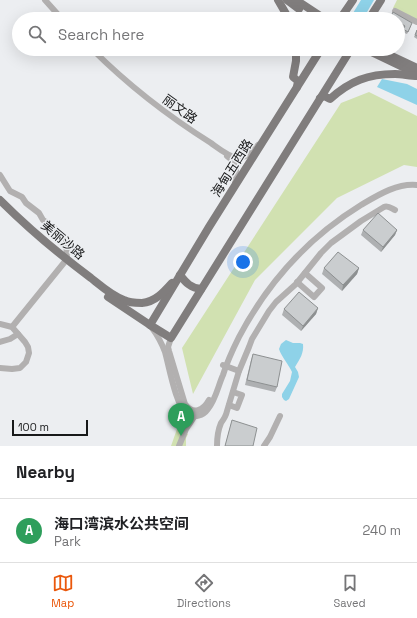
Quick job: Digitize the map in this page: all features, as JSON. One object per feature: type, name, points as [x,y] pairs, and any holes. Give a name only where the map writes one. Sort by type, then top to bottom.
[{"type":"main road","points":[[278,0],[285,12]]},
{"type":"main road","points":[[287,0],[305,12]]},
{"type":"main road","points":[[296,0],[314,12]]},
{"type":"main road","points":[[345,12],[353,0]]},
{"type":"main road","points":[[373,12],[381,0]]},
{"type":"main road","points":[[296,56],[293,77],[298,81],[296,88]]},
{"type":"main road","name":"海甸五西路","points":[[150,325],[317,56]]},
{"type":"main road","points":[[111,296],[150,325],[171,338],[347,56]]},
{"type":"main road","points":[[379,56],[417,75]]},
{"type":"main road","points":[[392,56],[417,68]]},
{"type":"main road","points":[[320,98],[324,96],[330,99],[347,85],[372,76],[394,74],[417,75]]},
{"type":"main road","name":"美丽沙路","points":[[0,200],[65,261]]},
{"type":"main road","name":"美丽沙路","points":[[0,207],[24,229],[111,296]]},
{"type":"main road","points":[[111,296],[127,302],[146,302],[156,298],[179,276],[199,292]]},
{"type":"street","points":[[41,0],[52,12]]},
{"type":"street","points":[[45,0],[56,12]]},
{"type":"street","points":[[405,16],[417,22]]},
{"type":"street","name":"丽文路","points":[[96,56],[157,109],[232,160],[235,165],[236,172],[234,188]]},
{"type":"street","name":"丽文路","points":[[99,56],[112,69],[184,126],[230,155],[238,158],[244,156],[250,153],[264,140]]},
{"type":"street","points":[[0,175],[10,191],[22,197],[26,203],[39,213],[46,222]]},
{"type":"street","points":[[171,338],[168,347],[182,397],[186,406],[199,416],[204,414],[211,405],[225,365],[247,322],[268,290],[294,259],[310,243],[343,217],[379,195],[396,187],[417,183]]},
{"type":"street","points":[[217,446],[220,425],[226,417],[239,371],[252,339],[276,302],[298,282],[331,244],[361,221],[386,206],[396,210]]},
{"type":"street","points":[[376,212],[381,216]]},
{"type":"street","points":[[12,327],[65,261],[66,240],[56,229]]},
{"type":"street","points":[[298,282],[314,297],[322,288],[305,273]]},
{"type":"street","points":[[0,324],[12,327],[25,342],[29,353],[27,360],[18,368],[0,368]]},
{"type":"street","points":[[150,325],[163,347],[181,407],[185,412],[194,413]]},
{"type":"street","points":[[0,342],[10,339],[18,334]]},
{"type":"street","points":[[225,365],[239,371]]},
{"type":"street","points":[[176,446],[183,428],[194,413]]},
{"type":"street","points":[[179,446],[194,413]]},
{"type":"street","points":[[264,446],[280,416]]},
{"type":"green space","points":[[397,0],[417,0],[417,20],[405,14],[405,12],[401,12],[393,8]]},
{"type":"green space","points":[[369,92],[417,116],[417,167],[404,165],[337,198],[255,280],[193,394],[182,348],[341,103]]},
{"type":"green space","points":[[177,429],[188,434],[186,438],[186,446],[171,446]]},
{"type":"water","points":[[361,0],[374,0],[367,12],[354,12]]},
{"type":"water","points":[[382,79],[407,84],[417,89],[417,105],[377,87]]},
{"type":"water","points":[[286,340],[293,343],[303,344],[303,350],[295,367],[299,377],[289,399],[286,401],[282,397],[282,394],[290,381],[292,372],[281,355],[279,349],[281,344]]},
{"type":"building","points":[[405,19],[412,23],[408,32],[405,30]]},
{"type":"building","points":[[378,213],[397,230],[383,247],[363,230]]},
{"type":"building","points":[[338,252],[359,268],[343,285],[324,268]]},
{"type":"building","points":[[299,292],[318,308],[303,326],[284,309]]},
{"type":"building","points":[[253,354],[282,361],[277,387],[247,380]]},
{"type":"building","points":[[232,420],[257,428],[253,446],[225,446]]},
{"type":"place","name":"海口湾滨水公共空间","points":[[181,436]]}]
